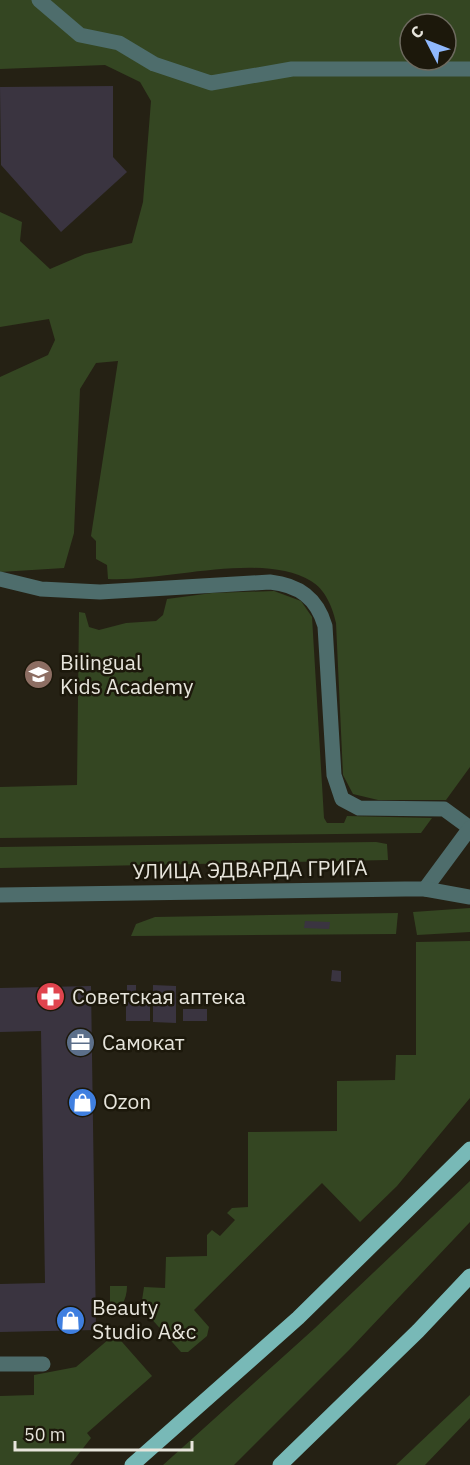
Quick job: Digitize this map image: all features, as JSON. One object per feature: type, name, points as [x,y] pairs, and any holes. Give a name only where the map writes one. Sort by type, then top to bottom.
[{"type":"main road","points":[[132,1465],[298,1318],[470,1149]]},
{"type":"main road","points":[[280,1465],[418,1331],[470,1276]]},
{"type":"street","points":[[39,0],[80,35],[119,43],[154,64],[211,83],[292,69],[470,69]]},
{"type":"street","points":[[0,579],[41,589],[84,592],[270,582],[288,584],[302,590],[312,600],[325,627],[334,775],[342,799],[359,808],[444,809],[470,828],[425,889]]},
{"type":"street","name":"УЛИЦА ЭДВАРДА ГРИГА","points":[[0,895],[425,889],[470,897]]},
{"type":"street","points":[[0,1364],[43,1364]]},
{"type":"green space","points":[[0,0],[470,0],[470,767],[446,800],[378,800],[353,794],[343,775],[336,623],[328,599],[316,584],[290,572],[266,568],[240,568],[131,579],[108,579],[107,565],[96,559],[96,541],[91,536],[118,361],[96,363],[80,389],[74,533],[64,568],[0,572],[0,377],[48,355],[55,340],[49,319],[0,327],[0,212],[22,222],[20,241],[50,269],[85,254],[132,243],[143,202],[151,101],[140,82],[105,65],[0,69]]},
{"type":"green space","points":[[274,591],[301,601],[312,617],[324,818],[327,823],[344,823],[347,816],[432,818],[421,833],[0,838],[0,787],[77,785],[79,612],[85,613],[89,627],[99,630],[126,623],[156,621],[163,615],[167,599],[212,593]]},
{"type":"green space","points":[[376,842],[387,844],[388,860],[0,868],[0,847]]},
{"type":"green space","points":[[470,908],[470,932],[417,935],[413,912]]},
{"type":"green space","points":[[398,913],[396,934],[131,936],[136,924],[155,917]]},
{"type":"green space","points":[[470,941],[470,1098],[397,1186],[360,1222],[322,1183],[194,1310],[209,1327],[207,1336],[188,1352],[181,1352],[141,1307],[144,1287],[165,1288],[166,1257],[207,1256],[207,1235],[212,1230],[220,1236],[235,1220],[227,1213],[232,1208],[248,1207],[248,1132],[337,1131],[337,1081],[395,1080],[396,1055],[416,1055],[416,942]]},
{"type":"green space","points":[[470,1181],[470,1222],[350,1349],[234,1465],[163,1465],[315,1328]]},
{"type":"green space","points":[[110,1286],[127,1286],[122,1304],[110,1318]]},
{"type":"green space","points":[[115,1334],[152,1376],[87,1433],[91,1438],[70,1465],[0,1465],[0,1396],[34,1395],[34,1375],[76,1367]]},
{"type":"green space","points":[[470,1395],[470,1418],[425,1465],[396,1465]]},
{"type":"building","points":[[113,86],[113,157],[127,172],[61,232],[1,165],[0,87]]},
{"type":"building","points":[[305,921],[330,922],[329,929],[304,928]]},
{"type":"building","points":[[332,970],[341,971],[341,982],[331,981]]},
{"type":"building","points":[[127,985],[136,985],[136,995],[127,995]]},
{"type":"building","points":[[153,985],[176,986],[176,1023],[153,1022]]},
{"type":"building","points":[[91,986],[96,1330],[0,1332],[0,1284],[45,1283],[41,1031],[0,1032],[0,988]]},
{"type":"building","points":[[126,1002],[150,1002],[150,1021],[126,1021]]},
{"type":"building","points":[[183,1009],[207,1009],[207,1021],[183,1021]]},
{"type":"place","name":"Bilingual Kids Academy","points":[[39,675]]},
{"type":"place","name":"Советская аптека","points":[[51,997]]},
{"type":"place","name":"Самокат","points":[[81,1043]]},
{"type":"place","name":"Ozon","points":[[82,1102]]},
{"type":"place","name":"Beauty Studio A&c","points":[[71,1320]]}]
